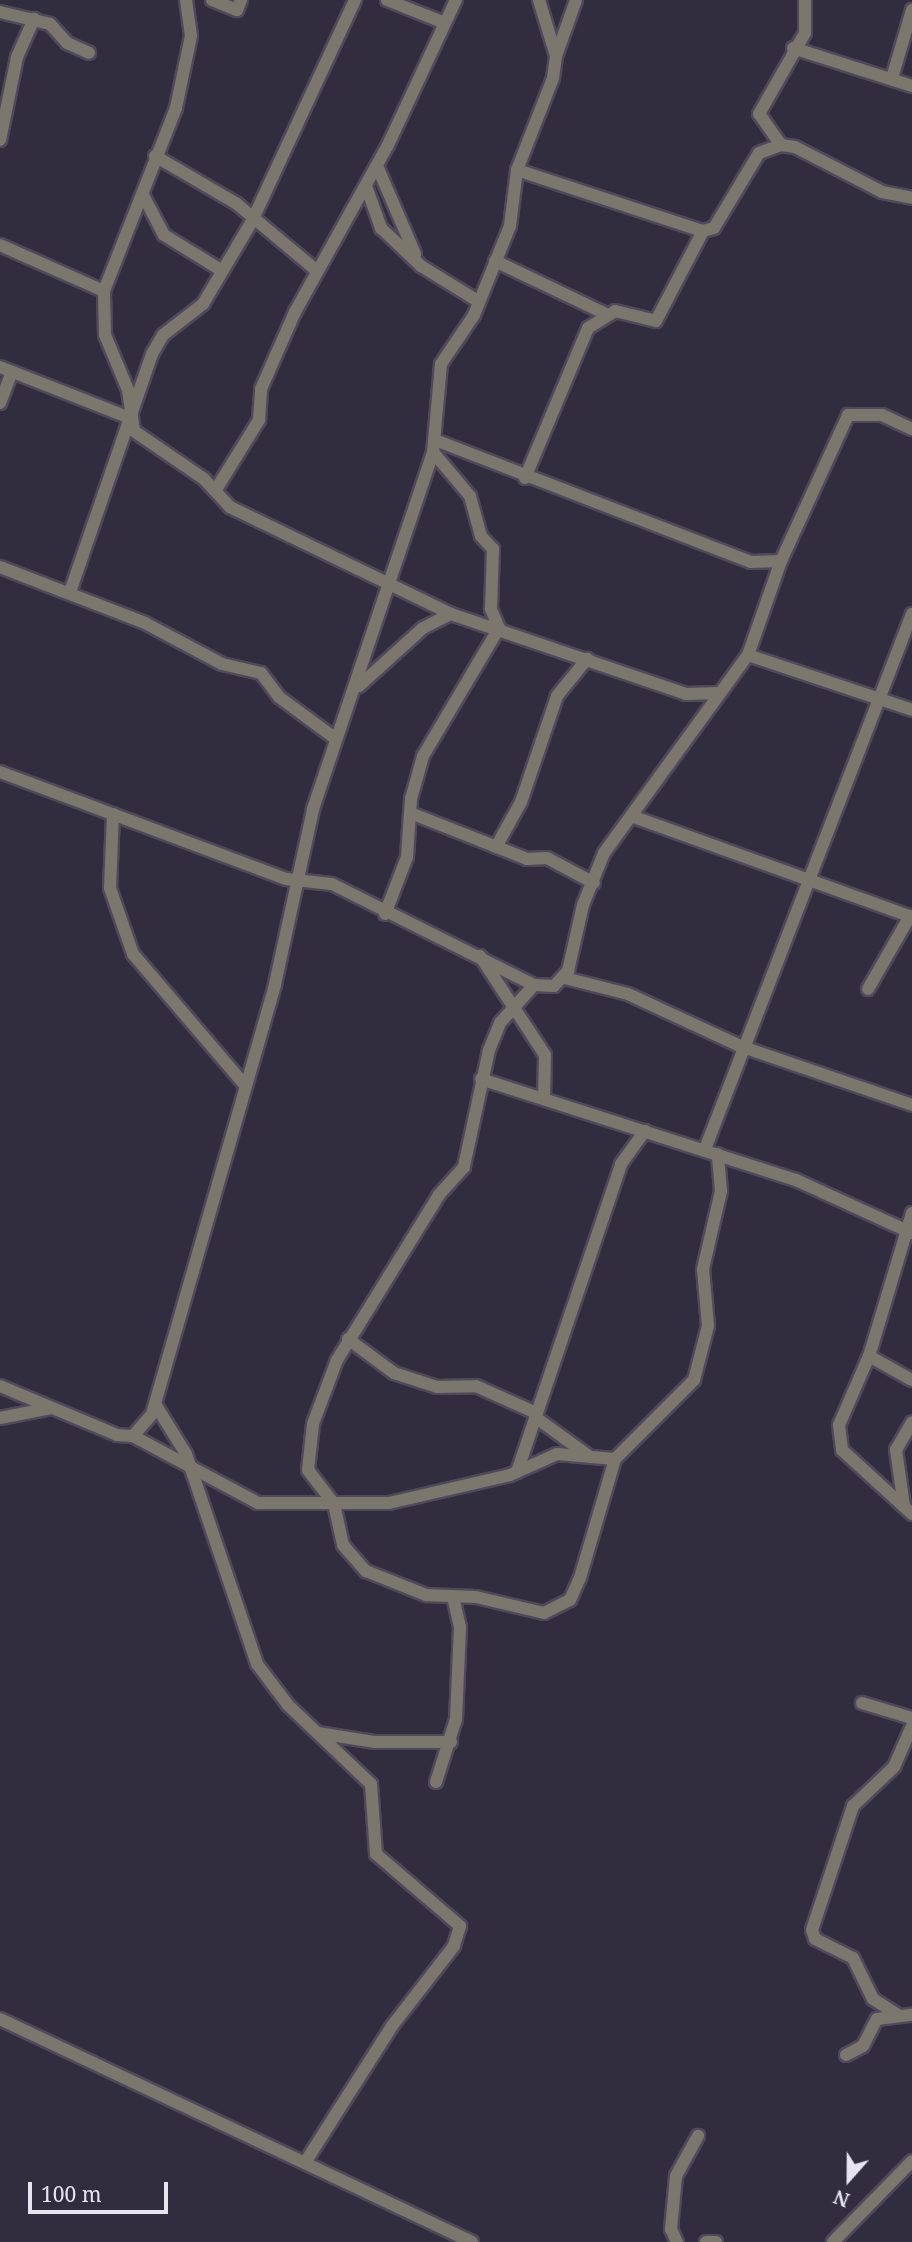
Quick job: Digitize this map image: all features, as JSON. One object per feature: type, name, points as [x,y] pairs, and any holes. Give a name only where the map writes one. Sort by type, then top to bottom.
[{"type":"street","points":[[186,0],[188,66],[143,194],[104,292],[105,335],[128,390],[130,418],[139,436],[215,491],[230,507],[392,582],[451,614],[499,628],[686,694],[718,692]]},
{"type":"street","points":[[212,0],[237,10],[241,0]]},
{"type":"street","points":[[70,592],[130,418],[163,335],[202,304],[252,221],[355,0]]},
{"type":"street","points":[[387,0],[445,23]]},
{"type":"street","points":[[215,491],[258,420],[261,389],[316,270],[377,166],[456,0]]},
{"type":"street","points":[[539,0],[555,56]]},
{"type":"street","points":[[133,1436],[155,1404],[245,1086],[336,738],[359,686],[434,446],[442,364],[478,301],[512,221],[517,170],[551,86],[555,56],[576,0]]},
{"type":"street","points":[[781,145],[759,116],[793,48],[804,33],[805,0]]},
{"type":"street","points":[[892,78],[912,10]]},
{"type":"street","points":[[0,12],[34,19],[89,53]]},
{"type":"street","points":[[0,141],[17,57],[34,19]]},
{"type":"street","points":[[793,48],[912,86]]},
{"type":"street","points":[[517,170],[703,231],[714,228],[759,153],[781,145],[795,147],[882,192],[912,198]]},
{"type":"street","points":[[155,156],[237,204],[252,221],[316,270]]},
{"type":"street","points":[[377,166],[415,255]]},
{"type":"street","points":[[366,186],[381,228],[462,296],[478,301]]},
{"type":"street","points":[[143,194],[164,235],[221,270]]},
{"type":"street","points":[[495,261],[604,313],[656,321],[703,231]]},
{"type":"street","points":[[0,245],[104,292]]},
{"type":"street","points":[[525,478],[588,328],[604,313]]},
{"type":"street","points":[[0,403],[6,369],[130,418]]},
{"type":"street","points":[[0,772],[299,878],[332,884],[386,914],[480,956],[534,985],[548,988],[565,978],[604,853],[634,817],[718,692],[748,655],[780,561],[848,415],[882,415],[912,429]]},
{"type":"street","points":[[434,446],[751,562],[780,561]]},
{"type":"street","points":[[434,446],[470,496],[481,536],[493,549],[491,609],[499,628]]},
{"type":"street","points":[[0,567],[70,592],[222,664],[261,673],[279,697],[336,738]]},
{"type":"street","points":[[359,686],[423,628],[451,614]]},
{"type":"street","points":[[705,1149],[740,1046],[912,614]]},
{"type":"street","points":[[386,914],[407,858],[413,814],[411,799],[431,740],[499,628]]},
{"type":"street","points":[[748,655],[912,710]]},
{"type":"street","points":[[496,847],[521,802],[556,696],[587,659]]},
{"type":"street","points":[[113,814],[110,888],[133,954],[245,1086]]},
{"type":"street","points":[[413,814],[527,859],[547,858],[594,883]]},
{"type":"street","points":[[634,817],[911,916],[868,989]]},
{"type":"street","points":[[480,956],[516,1006],[547,1061],[544,1099]]},
{"type":"street","points":[[565,978],[628,995],[740,1046],[912,1105]]},
{"type":"street","points":[[534,985],[500,1023],[481,1079],[476,1117],[463,1146],[465,1165],[348,1339],[321,1398],[305,1455],[312,1480],[334,1504],[343,1545],[359,1566],[426,1595],[544,1613],[570,1600],[615,1459],[694,1380],[708,1326],[703,1269],[721,1191],[718,1154]]},
{"type":"street","points":[[481,1079],[796,1180],[909,1231]]},
{"type":"street","points":[[517,1472],[621,1164],[645,1130]]},
{"type":"street","points":[[908,1510],[842,1450],[841,1410],[869,1356],[909,1231],[912,1213]]},
{"type":"street","points":[[348,1339],[394,1373],[437,1387],[475,1386],[536,1415],[590,1457]]},
{"type":"street","points":[[869,1356],[912,1380]]},
{"type":"street","points":[[0,1386],[51,1408],[133,1436],[191,1470],[258,1503],[389,1503],[517,1472],[557,1454],[615,1459]]},
{"type":"street","points":[[155,1404],[169,1418],[191,1470],[253,1656],[268,1682],[374,1790],[369,1824],[376,1854],[460,1931],[306,2161]]},
{"type":"street","points":[[0,1418],[51,1408]]},
{"type":"street","points":[[908,1510],[896,1450],[912,1422]]},
{"type":"street","points":[[436,1782],[450,1742],[460,1627],[453,1597]]},
{"type":"street","points":[[862,1703],[912,1718]]},
{"type":"street","points":[[905,2015],[873,1999],[853,1958],[815,1938],[812,1930],[853,1806],[894,1767],[912,1726]]},
{"type":"street","points":[[317,1732],[375,1742],[450,1742]]},
{"type":"street","points":[[846,2054],[863,2046],[871,2023],[905,2015]]},
{"type":"street","points":[[0,2019],[306,2161],[472,2242]]},
{"type":"street","points":[[677,2242],[671,2229],[676,2176],[698,2136]]},
{"type":"street","points":[[833,2242],[912,2161]]},
{"type":"street","points":[[706,2242],[716,2242]]}]
